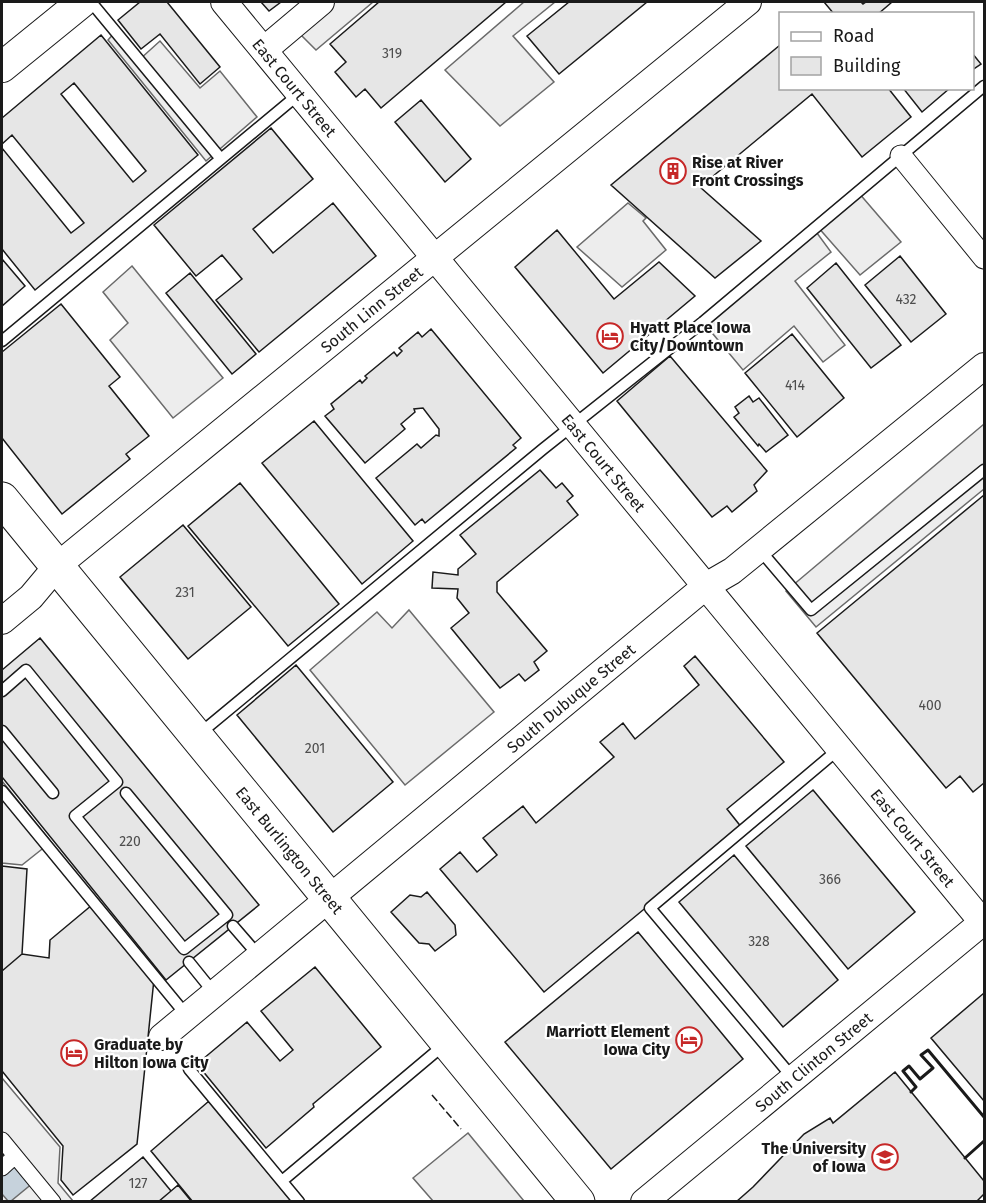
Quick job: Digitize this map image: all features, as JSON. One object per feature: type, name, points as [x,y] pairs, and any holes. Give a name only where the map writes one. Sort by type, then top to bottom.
[{"type":"main road","points":[[2,67],[82,2]]},
{"type":"main road","name":"East Burlington Street","points":[[2,499],[578,1202]]},
{"type":"street","name":"East Court Street","points":[[224,2],[984,922]]},
{"type":"street","points":[[264,50],[321,2]]},
{"type":"street","name":"South Linn Street","points":[[2,621],[31,597],[57,566],[748,2]]},
{"type":"street","points":[[901,156],[984,258]]},
{"type":"street","name":"South Dubuque Street","points":[[162,1036],[706,586],[732,571],[984,366]]},
{"type":"street","name":"South Clinton Street","points":[[644,1202],[984,922]]},
{"type":"street","points":[[2,1140],[53,1202]]},
{"type":"street","points":[[2,1168],[15,1156]]},
{"type":"lane","points":[[91,2],[221,159]]},
{"type":"lane","points":[[196,736],[573,425],[703,322],[984,86]]},
{"type":"lane","points":[[2,341],[300,93]]},
{"type":"lane","points":[[759,549],[811,610],[984,470]]},
{"type":"lane","points":[[2,691],[26,670],[117,782],[75,816],[184,949],[227,915],[126,794]]},
{"type":"lane","points":[[2,730],[52,793]]},
{"type":"lane","points":[[793,1079],[650,908],[840,748]]},
{"type":"lane","points":[[2,791],[187,1016]]},
{"type":"lane","points":[[233,926],[259,957]]},
{"type":"lane","points":[[189,962],[214,993]]},
{"type":"lane","points":[[282,1181],[448,1042]]},
{"type":"lane","points":[[189,1069],[299,1202]]},
{"type":"shaded area","points":[[317,2],[373,2],[316,50],[290,24]]},
{"type":"shaded area","points":[[524,2],[555,2],[513,36],[554,82],[500,126],[445,70]]},
{"type":"shaded area","points":[[116,31],[139,60],[160,41],[200,88],[220,71],[257,117],[206,161],[108,40]]},
{"type":"shaded area","points":[[858,192],[901,242],[860,275],[817,226]]},
{"type":"shaded area","points":[[628,203],[646,218],[643,221],[666,250],[622,287],[577,247]]},
{"type":"shaded area","points":[[814,229],[831,252],[795,281],[845,345],[823,362],[794,326],[743,370],[703,322]]},
{"type":"shaded area","points":[[132,266],[223,378],[173,418],[110,340],[128,323],[103,292]]},
{"type":"shaded area","points":[[984,424],[984,489],[816,627],[786,591]]},
{"type":"shaded area","points":[[409,610],[494,712],[405,785],[310,670],[377,612],[392,628]]},
{"type":"shaded area","points":[[2,781],[51,842],[22,865],[2,863]]},
{"type":"shaded area","points":[[2,1078],[60,1147],[58,1183],[73,1201],[2,1201]]},
{"type":"shaded area","points":[[468,1133],[524,1201],[433,1201],[413,1178]]},
{"type":"shaded area","points":[[12,1146],[39,1178],[8,1201],[2,1194],[2,1155]]},
{"type":"building","points":[[140,2],[167,2],[220,67],[200,84],[160,34],[141,49],[118,20]]},
{"type":"building","points":[[261,2],[281,2],[269,11]]},
{"type":"building","points":[[379,2],[506,2],[381,108],[365,89],[356,97],[335,72],[346,62],[330,44]]},
{"type":"building","points":[[569,2],[647,2],[559,74],[527,36]]},
{"type":"building","points":[[824,2],[861,2],[863,4],[892,2],[880,12],[832,12]]},
{"type":"building","points":[[101,35],[198,155],[35,290],[2,249],[2,148],[71,233],[84,223],[12,135],[2,144],[2,118]],"holes":[[[74,83],[146,171],[133,182],[61,94]]]},
{"type":"building","name":"Rise at River Front Crossings","points":[[779,46],[779,90],[890,90],[911,117],[862,157],[812,94],[700,187],[761,241],[715,278],[611,185]]},
{"type":"building","points":[[974,55],[981,64],[974,69]]},
{"type":"building","points":[[905,90],[948,90],[922,112]]},
{"type":"building","points":[[421,100],[471,159],[445,182],[395,122]]},
{"type":"building","points":[[271,128],[313,179],[253,229],[273,253],[333,203],[376,256],[259,352],[216,300],[242,279],[222,255],[196,276],[154,225]]},
{"type":"building","name":"Hyatt Place Iowa City/Downtown","points":[[557,230],[614,299],[659,262],[695,296],[603,373],[515,267]]},
{"type":"building","points":[[900,256],[946,314],[911,342],[865,285]]},
{"type":"building","points":[[2,259],[25,286],[2,306]]},
{"type":"building","points":[[836,263],[901,345],[871,368],[807,288]]},
{"type":"building","points":[[190,273],[256,354],[232,374],[166,293]]},
{"type":"building","points":[[61,304],[120,377],[109,386],[149,436],[126,454],[130,459],[62,514],[2,438],[2,352]]},
{"type":"building","points":[[431,329],[521,438],[513,445],[516,448],[425,523],[422,519],[415,525],[376,478],[417,444],[421,448],[436,435],[439,436],[439,429],[423,408],[414,409],[415,412],[401,424],[405,429],[365,463],[325,416],[334,409],[331,404],[360,380],[362,383],[367,378],[365,376],[394,352],[397,356],[402,351],[399,348],[418,332],[422,337]]},
{"type":"building","points":[[792,334],[844,398],[797,437],[745,373]]},
{"type":"building","points":[[670,356],[767,471],[754,485],[757,491],[732,512],[727,506],[712,517],[617,401]]},
{"type":"building","points":[[749,396],[753,402],[759,398],[788,435],[766,452],[759,444],[758,446],[734,417],[739,413],[735,407]]},
{"type":"building","points":[[314,421],[413,541],[362,584],[262,463]]},
{"type":"building","points":[[540,470],[556,488],[562,483],[573,496],[567,501],[578,515],[497,582],[497,592],[547,651],[534,662],[539,670],[525,681],[519,674],[500,688],[451,628],[469,613],[457,598],[458,589],[432,588],[433,572],[458,575],[458,569],[476,554],[460,535]]},
{"type":"building","points":[[240,483],[339,604],[288,646],[188,526]]},
{"type":"building","points":[[984,495],[984,783],[973,792],[960,776],[946,788],[817,633]]},
{"type":"building","points":[[183,525],[251,607],[188,659],[120,577]]},
{"type":"building","points":[[40,638],[259,905],[166,980],[2,777],[2,670]]},
{"type":"building","points":[[695,656],[784,762],[727,809],[742,828],[544,992],[440,869],[460,852],[477,872],[497,855],[483,838],[523,806],[536,823],[614,757],[600,742],[623,723],[635,739],[699,685],[684,666]]},
{"type":"building","points":[[296,665],[393,782],[333,832],[237,715]]},
{"type":"building","points":[[813,790],[915,912],[848,969],[746,846]]},
{"type":"building","points":[[734,855],[838,980],[783,1027],[679,902]]},
{"type":"building","points":[[2,866],[27,869],[22,954],[2,971]]},
{"type":"building","points":[[427,892],[455,925],[456,935],[435,951],[429,944],[419,943],[391,912],[410,895],[421,897]]},
{"type":"building","name":"Graduate by Hilton Iowa City","points":[[92,905],[154,979],[137,1144],[73,1195],[61,1180],[63,1146],[2,1071],[2,971],[22,954],[49,958],[50,940]]},
{"type":"building","points":[[638,932],[743,1059],[611,1169],[505,1042]]},
{"type":"building","points":[[315,967],[381,1047],[313,1104],[314,1107],[266,1148],[197,1064],[247,1022],[280,1061],[293,1050],[261,1011]]},
{"type":"building","points":[[984,993],[984,1101],[931,1038]]},
{"type":"building","name":"The University of Iowa","points":[[895,1072],[984,1181],[984,1194],[976,1202],[736,1202],[804,1134],[830,1118],[833,1123]]},
{"type":"building","points":[[209,1101],[292,1202],[193,1202],[151,1151]]},
{"type":"building","points":[[143,1157],[171,1191],[158,1202],[89,1202]]},
{"type":"building","points":[[178,1185],[192,1202],[158,1202],[171,1191]]},
{"type":"fence","points":[[432,1095],[461,1129]]},
{"type":"wall","points":[[911,1092],[916,1087],[903,1071],[909,1066],[920,1079],[933,1068],[921,1055],[928,1050],[984,1117]]},
{"type":"wall","points":[[965,1158],[984,1141]]},
{"type":"place","name":"Rise at River Front Crossings","points":[[673,171]]},
{"type":"place","name":"Hyatt Place Iowa City/Downtown","points":[[610,336]]},
{"type":"place","name":"Marriott Element Iowa City","points":[[689,1040]]},
{"type":"place","name":"Graduate by Hilton Iowa City","points":[[74,1053]]},
{"type":"place","name":"The University of Iowa","points":[[885,1157]]}]
